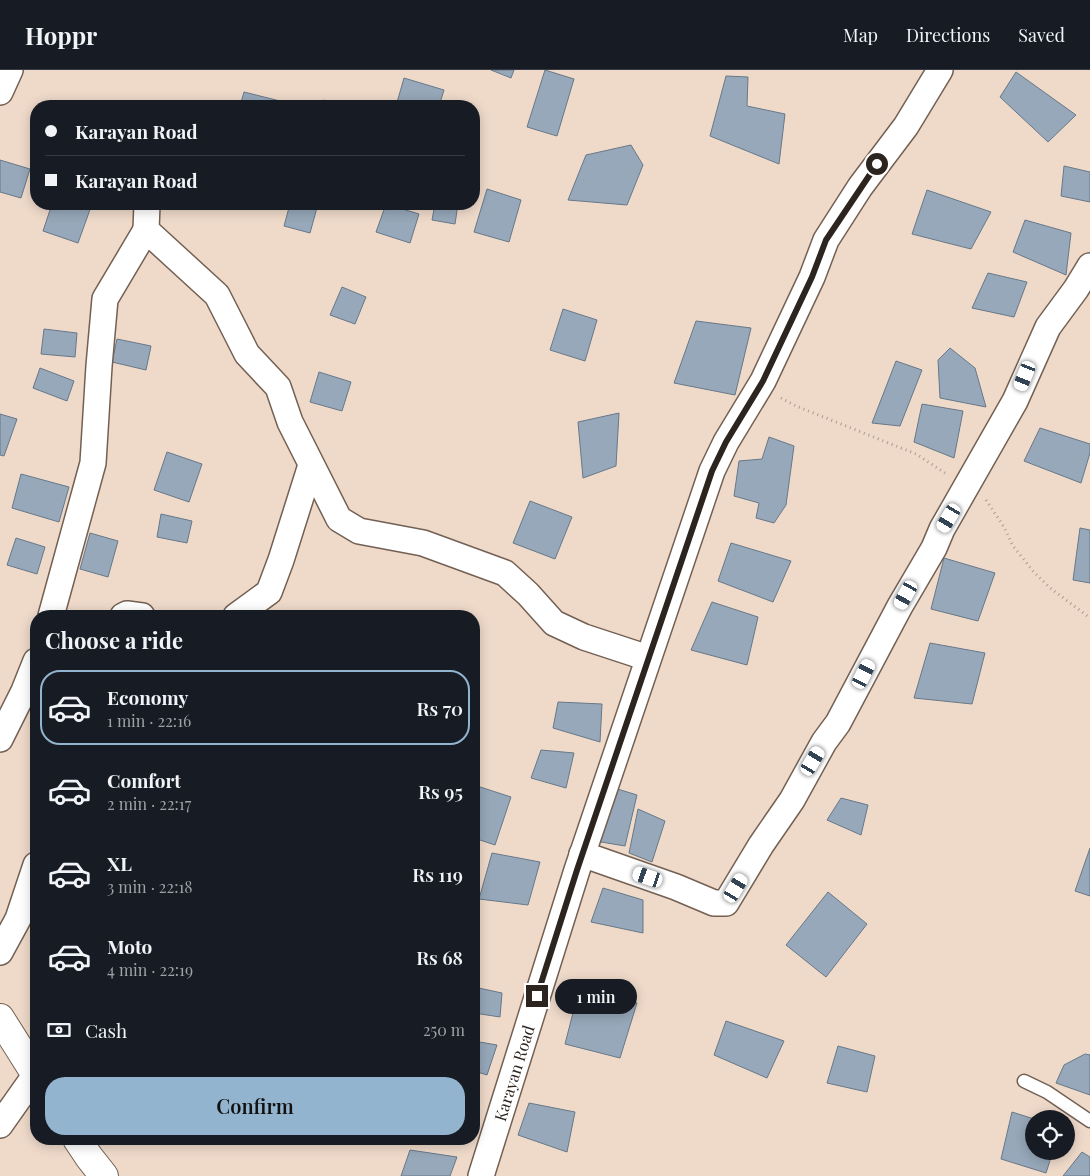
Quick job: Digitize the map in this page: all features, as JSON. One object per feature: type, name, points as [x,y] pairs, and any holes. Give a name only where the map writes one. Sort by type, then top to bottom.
[{"type":"main road","points":[[0,1018],[30,1065]]},
{"type":"main road","points":[[81,1145],[104,1176]]},
{"type":"street","points":[[0,92],[10,70]]},
{"type":"street","name":"Karayan Road","points":[[481,1176],[582,854],[712,471],[726,442],[763,381],[812,277],[826,240],[860,187],[906,126],[940,70]]},
{"type":"street","points":[[53,610],[93,462],[105,299],[146,230],[147,210]]},
{"type":"street","points":[[146,230],[217,295],[247,354],[278,387],[290,422],[310,465],[339,519],[359,531],[423,543],[505,573],[528,594],[554,623],[584,637],[648,658]]},
{"type":"street","points":[[582,854],[676,887],[714,903],[726,903],[761,845],[792,800],[820,748],[838,723],[900,606],[1015,401],[1048,328],[1090,266]]},
{"type":"street","points":[[244,610],[269,592],[281,560],[310,465]]},
{"type":"street","points":[[0,739],[30,676]]},
{"type":"street","points":[[0,952],[18,919],[30,884]]},
{"type":"street","points":[[0,1125],[30,1082]]},
{"type":"lane","points":[[1024,1081],[1047,1092],[1090,1121]]},
{"type":"path","points":[[763,381],[776,396],[796,406],[916,454],[938,469],[968,485],[983,497],[1004,526],[1013,546],[1033,571],[1050,588],[1090,618]]},
{"type":"building","points":[[491,70],[514,70],[511,78]]},
{"type":"building","points":[[545,70],[574,79],[557,136],[527,127]]},
{"type":"building","points":[[1016,72],[1076,115],[1048,142],[1000,97]]},
{"type":"building","points":[[726,76],[748,77],[747,106],[785,114],[779,164],[710,136]]},
{"type":"building","points":[[404,78],[444,90],[441,100],[398,100]]},
{"type":"building","points":[[244,92],[276,100],[242,100]]},
{"type":"building","points":[[631,145],[643,165],[627,205],[568,200],[586,155]]},
{"type":"building","points":[[0,160],[30,169],[21,198],[0,192]]},
{"type":"building","points":[[1064,166],[1090,172],[1090,202],[1061,196]]},
{"type":"building","points":[[487,189],[521,200],[509,242],[474,232]]},
{"type":"building","points":[[927,190],[991,212],[971,249],[912,234]]},
{"type":"building","points":[[50,210],[90,210],[78,243],[43,231]]},
{"type":"building","points":[[288,210],[316,210],[310,233],[284,226]]},
{"type":"building","points":[[384,210],[406,210],[419,214],[410,243],[376,232]]},
{"type":"building","points":[[434,210],[457,210],[455,224],[432,220]]},
{"type":"building","points":[[1025,220],[1071,233],[1066,275],[1013,252]]},
{"type":"building","points":[[988,273],[1027,282],[1014,317],[972,308]]},
{"type":"building","points":[[342,287],[366,297],[355,324],[330,315]]},
{"type":"building","points":[[563,309],[597,320],[585,361],[550,350]]},
{"type":"building","points":[[696,321],[751,328],[735,395],[674,383]]},
{"type":"building","points":[[44,329],[77,333],[75,357],[41,354]]},
{"type":"building","points":[[117,339],[151,346],[146,370],[112,362]]},
{"type":"building","points":[[950,348],[975,368],[986,407],[940,398],[938,360]]},
{"type":"building","points":[[896,361],[922,370],[900,426],[872,423]]},
{"type":"building","points":[[40,368],[74,381],[67,401],[33,388]]},
{"type":"building","points":[[319,372],[351,382],[342,411],[310,402]]},
{"type":"building","points":[[922,404],[963,411],[954,458],[914,442]]},
{"type":"building","points":[[619,413],[616,466],[583,478],[578,422]]},
{"type":"building","points":[[0,414],[17,419],[4,456],[0,455]]},
{"type":"building","points":[[1040,428],[1090,444],[1090,453],[1081,483],[1024,461]]},
{"type":"building","points":[[769,437],[794,446],[786,505],[774,523],[756,518],[759,503],[734,496],[739,461],[762,459]]},
{"type":"building","points":[[167,452],[202,464],[189,502],[154,490]]},
{"type":"building","points":[[21,474],[69,487],[59,522],[12,508]]},
{"type":"building","points":[[530,501],[572,517],[555,559],[513,543]]},
{"type":"building","points":[[161,514],[192,521],[187,543],[157,537]]},
{"type":"building","points":[[1080,528],[1090,530],[1090,583],[1073,580]]},
{"type":"building","points":[[90,533],[118,541],[108,577],[80,569]]},
{"type":"building","points":[[16,538],[45,547],[37,574],[7,565]]},
{"type":"building","points":[[731,543],[791,561],[773,602],[718,581]]},
{"type":"building","points":[[944,558],[995,573],[978,621],[931,609]]},
{"type":"building","points":[[712,602],[758,617],[747,665],[691,650]]},
{"type":"building","points":[[930,643],[985,653],[972,704],[914,698]]},
{"type":"building","points":[[558,702],[602,704],[600,742],[553,728]]},
{"type":"building","points":[[541,750],[574,753],[566,788],[531,778]]},
{"type":"building","points":[[480,787],[511,797],[495,845],[480,840]]},
{"type":"building","points":[[611,787],[637,795],[625,846],[595,841]]},
{"type":"building","points":[[841,798],[868,805],[861,835],[827,820]]},
{"type":"building","points":[[638,809],[665,821],[652,862],[629,853]]},
{"type":"building","points":[[1090,848],[1090,896],[1075,891]]},
{"type":"building","points":[[492,853],[540,862],[528,905],[480,899]]},
{"type":"building","points":[[603,888],[643,900],[643,933],[591,922]]},
{"type":"building","points":[[828,892],[867,924],[826,977],[786,945]]},
{"type":"building","points":[[581,982],[637,1003],[620,1058],[565,1044]]},
{"type":"building","points":[[480,988],[502,993],[500,1017],[480,1014]]},
{"type":"building","points":[[726,1021],[784,1041],[767,1078],[714,1055]]},
{"type":"building","points":[[480,1042],[497,1045],[487,1075],[480,1073]]},
{"type":"building","points":[[838,1046],[875,1056],[867,1092],[827,1083]]},
{"type":"building","points":[[1085,1054],[1090,1055],[1090,1095],[1056,1083],[1064,1065]]},
{"type":"building","points":[[529,1103],[575,1112],[567,1152],[518,1135]]},
{"type":"building","points":[[1012,1112],[1025,1116],[1025,1160],[1050,1160],[1046,1173],[1001,1159]]},
{"type":"building","points":[[410,1150],[457,1157],[450,1176],[401,1176]]},
{"type":"building","points":[[1082,1152],[1090,1157],[1090,1176],[1063,1176]]},
{"type":"route","points":[[537,996],[577,870],[712,471],[726,442],[763,381],[812,277],[826,240],[877,164]]}]
